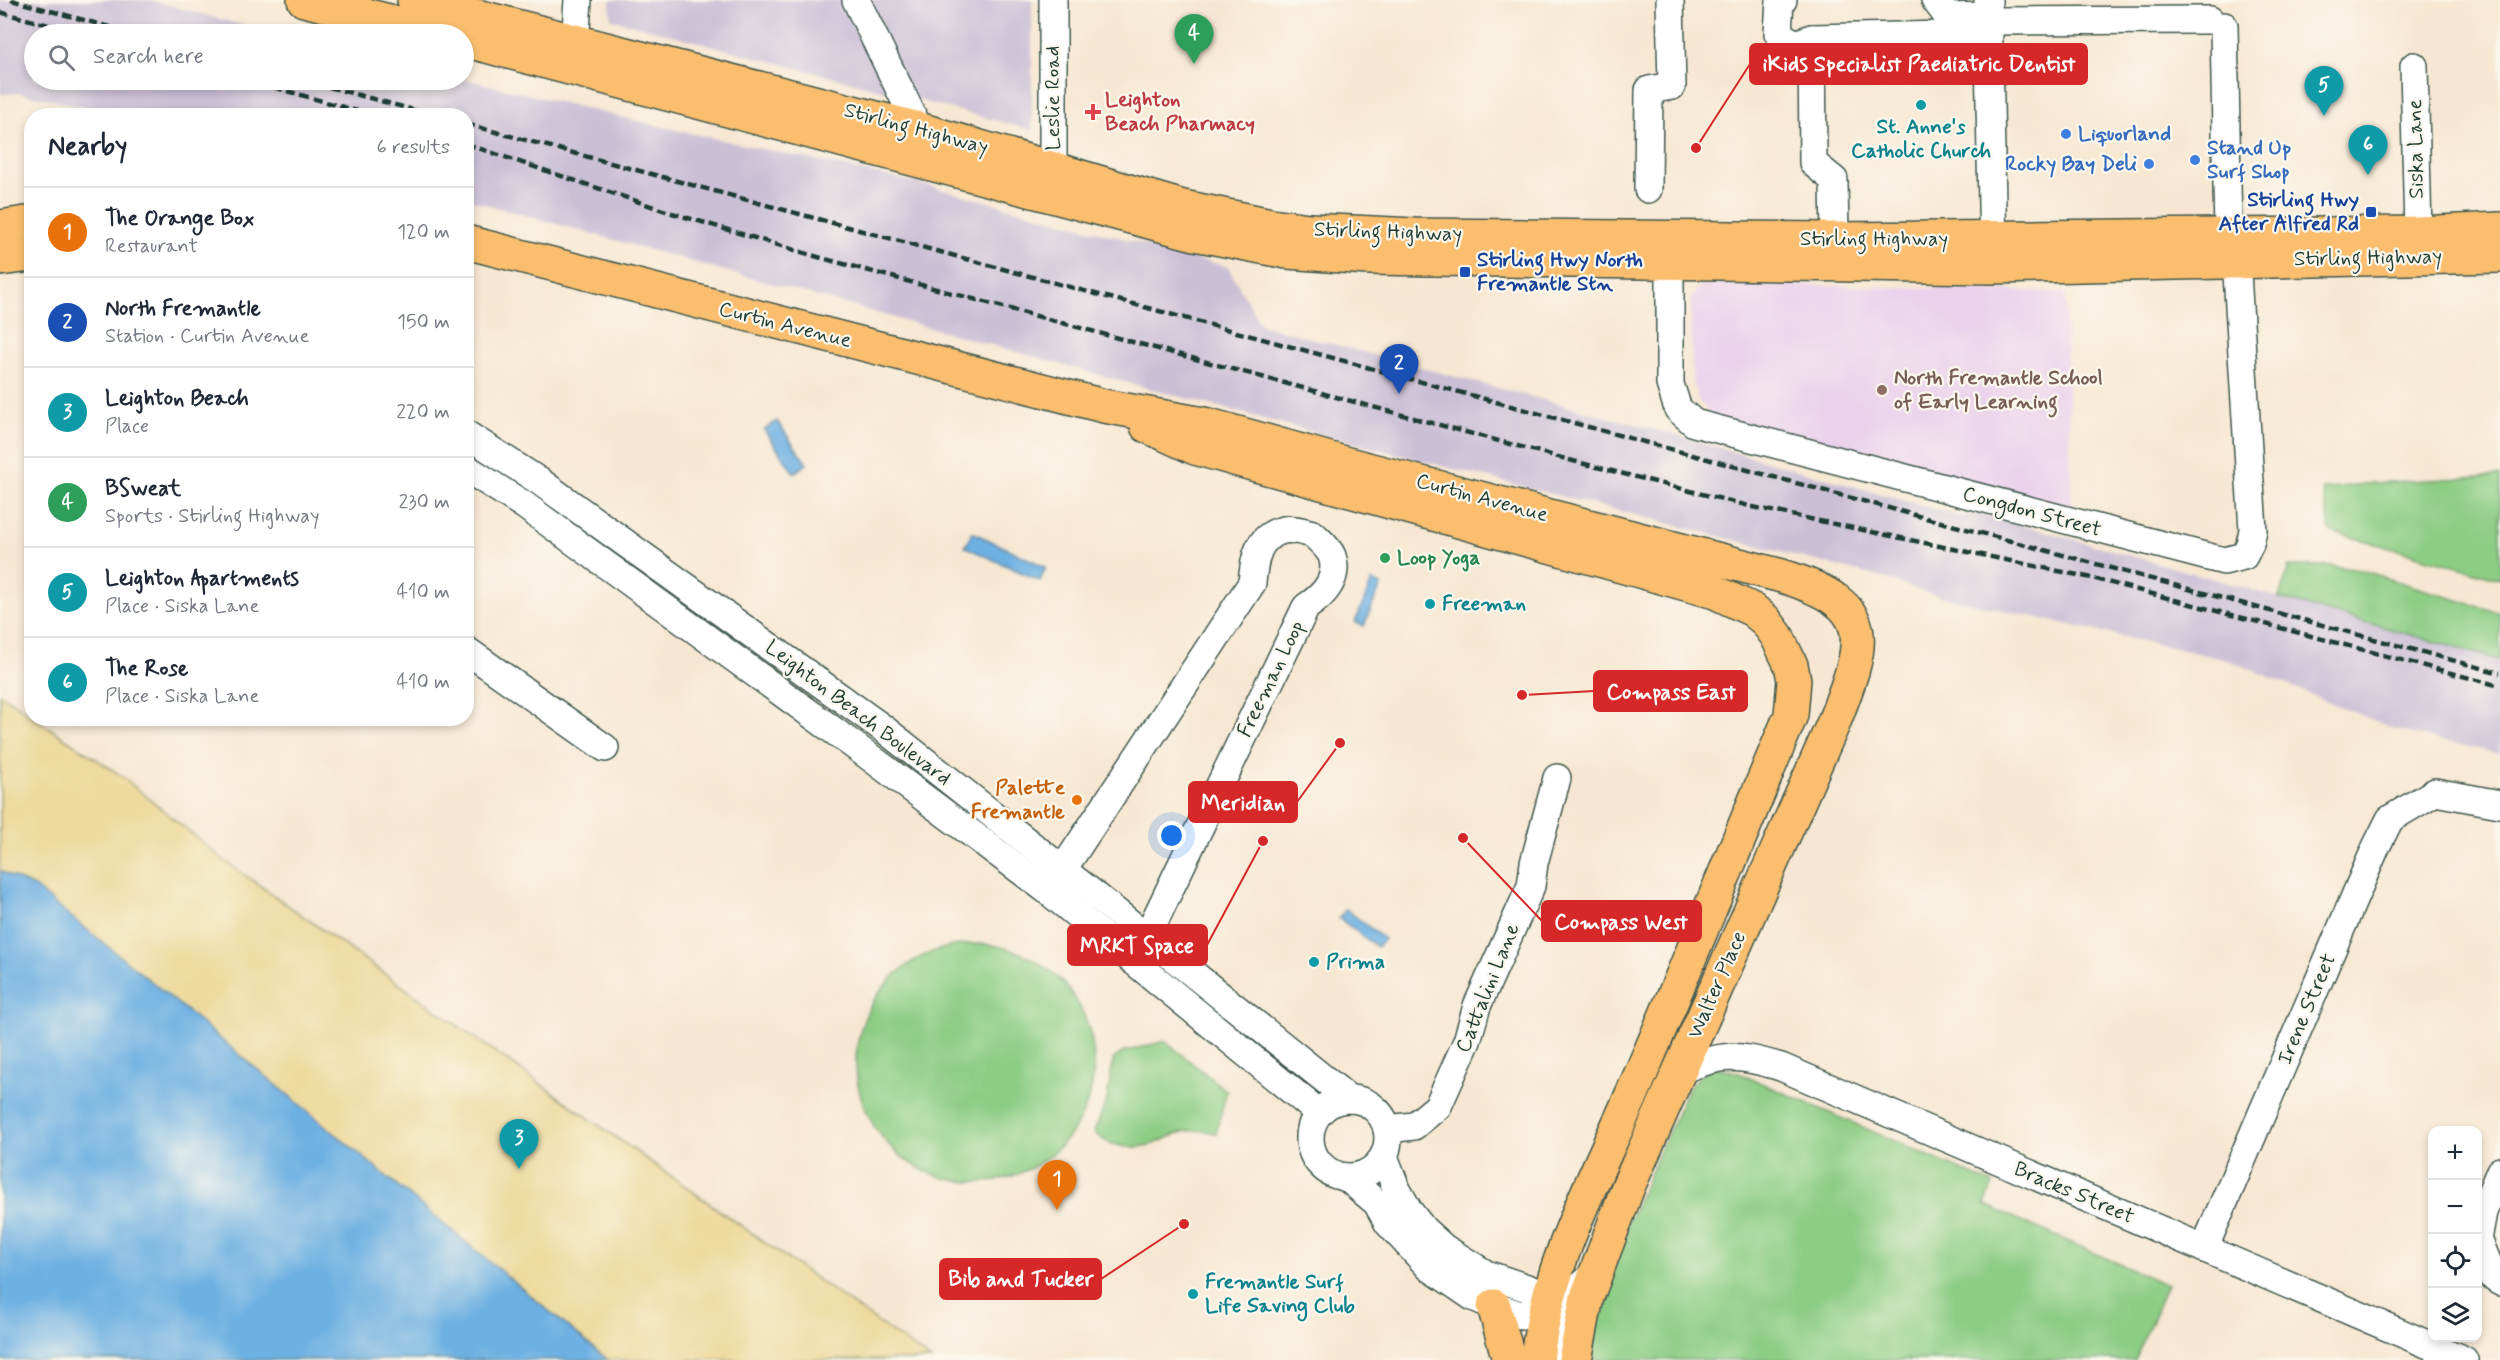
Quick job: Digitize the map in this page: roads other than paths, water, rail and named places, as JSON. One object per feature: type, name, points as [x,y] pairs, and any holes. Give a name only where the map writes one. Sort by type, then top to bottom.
[{"type":"main road","points":[[304,0],[401,24]]},
{"type":"main road","name":"Stirling Highway","points":[[414,0],[570,54],[916,143],[1051,181],[1271,225],[1310,230],[1670,249],[1993,252],[2232,243],[2500,229]]},
{"type":"main road","name":"Stirling Highway","points":[[474,41],[570,54]]},
{"type":"main road","points":[[0,227],[24,223]]},
{"type":"main road","name":"Stirling Highway","points":[[1670,249],[1835,239],[1993,252]]},
{"type":"main road","name":"Stirling Highway","points":[[2232,243],[2500,256]]},
{"type":"main road","name":"Curtin Avenue","points":[[474,244],[1104,406],[1209,425],[1344,463],[1782,576],[1813,585],[1838,599],[1850,612]]},
{"type":"main road","points":[[0,259],[24,256]]},
{"type":"main road","name":"Curtin Avenue","points":[[1104,406],[1195,448],[1715,592],[1753,610],[1765,620],[1787,655]]},
{"type":"main road","name":"Walter Place","points":[[1575,1360],[1587,1297],[1594,1274],[1628,1186],[1834,722],[1854,670],[1858,654],[1857,633],[1850,612]]},
{"type":"main road","name":"Walter Place","points":[[1537,1360],[1546,1309],[1581,1203],[1637,1083],[1791,715],[1794,680],[1787,655]]},
{"type":"main road","points":[[1494,1306],[1509,1360]]},
{"type":"street","points":[[570,54],[578,0]]},
{"type":"street","points":[[856,0],[916,143]]},
{"type":"street","name":"Leslie Road","points":[[1051,181],[1053,0]]},
{"type":"street","points":[[1648,189],[1648,90],[1672,86],[1670,0]]},
{"type":"street","points":[[1783,0],[1780,1],[1778,33],[1795,44],[1812,38],[1989,18]]},
{"type":"street","points":[[1935,0],[1948,16],[2217,23],[2232,243]]},
{"type":"street","points":[[1989,18],[1993,252]]},
{"type":"street","points":[[1812,38],[1813,163],[1834,180],[1835,239]]},
{"type":"street","name":"Siska Lane","points":[[2414,66],[2418,233]]},
{"type":"street","name":"Congdon Street","points":[[1670,249],[1670,384],[1672,397],[1678,409],[1694,423],[2217,561],[2232,561],[2244,556],[2253,530],[2232,243]]},
{"type":"street","name":"Leighton Beach Boulevard","points":[[474,439],[539,480],[884,729],[1056,880],[1135,963],[1319,1113]]},
{"type":"street","name":"Leighton Beach Boulevard","points":[[474,473],[524,505],[867,755],[1146,937],[1349,1099]]},
{"type":"street","points":[[524,505],[539,480]]},
{"type":"street","name":"Freeman Loop","points":[[1056,880],[1252,583],[1254,557],[1265,539],[1285,530],[1313,534],[1332,555],[1334,574],[1324,595],[1306,607],[1135,963]]},
{"type":"street","points":[[474,656],[604,748]]},
{"type":"street","name":"Cattalini Lane","points":[[1387,1128],[1414,1126],[1438,1106],[1467,1041],[1477,1006],[1531,886],[1534,862],[1557,778]]},
{"type":"street","name":"Irene Street","points":[[2204,1249],[2390,819],[2435,792],[2500,804]]},
{"type":"street","name":"Bracks Street","points":[[1679,1071],[1705,1061],[1731,1056],[1749,1058],[1781,1067],[2464,1360]]},
{"type":"street","points":[[1347,1178],[1363,1175],[1374,1168],[1384,1156],[1388,1142],[1387,1128],[1381,1116],[1372,1107],[1349,1099],[1334,1102],[1319,1113],[1313,1123],[1310,1143],[1314,1156],[1328,1172],[1347,1178],[1377,1203],[1388,1223],[1429,1268],[1473,1297],[1521,1315],[1546,1309],[1568,1298],[1594,1274]]},
{"type":"street","points":[[1384,1156],[1396,1188],[1409,1211],[1424,1230],[1444,1248],[1486,1274],[1530,1289],[1558,1325],[1568,1360]]},
{"type":"street","points":[[2500,1171],[2483,1212],[2478,1239],[2494,1278],[2500,1282]]},
{"type":"water","points":[[777,421],[807,464],[794,473],[764,430]]},
{"type":"water","points":[[972,532],[1046,567],[1040,581],[965,547]]},
{"type":"water","points":[[1372,581],[1381,585],[1364,626],[1355,622]]},
{"type":"water","points":[[0,871],[34,887],[608,1360],[0,1360]]},
{"type":"water","points":[[1346,909],[1384,939],[1377,947],[1339,918]]},
{"type":"railway","points":[[11,0],[99,24]]},
{"type":"railway","points":[[0,12],[45,24]]},
{"type":"railway","points":[[283,90],[347,108]]},
{"type":"railway","points":[[340,90],[406,108]]},
{"type":"railway","points":[[474,126],[2500,673]]},
{"type":"railway","points":[[474,147],[672,213],[818,257],[1573,461],[1753,507],[2092,578],[2500,686]]},
{"type":"place","name":"BSweat","points":[[1194,64]]},
{"type":"place","name":"St. Anne's Catholic Church","points":[[1921,105]]},
{"type":"place","name":"Leighton Beach Pharmacy","points":[[1093,112]]},
{"type":"place","name":"Leighton Apartments","points":[[2324,116]]},
{"type":"place","name":"Liquorland","points":[[2066,134]]},
{"type":"place","name":"iKids Specialist Paediatric Dentist","points":[[1696,148]]},
{"type":"place","name":"Stand Up Surf Shop","points":[[2195,160]]},
{"type":"place","name":"Rocky Bay Deli","points":[[2149,164]]},
{"type":"place","name":"The Rose","points":[[2368,175]]},
{"type":"place","name":"Stirling Hwy After Alfred Rd","points":[[2371,212]]},
{"type":"place","name":"Stirling Hwy North Fremantle Stn","points":[[1465,272]]},
{"type":"place","name":"North Fremantle School of Early Learning","points":[[1882,390]]},
{"type":"place","name":"North Fremantle","points":[[1399,394]]},
{"type":"place","name":"Loop Yoga","points":[[1385,558]]},
{"type":"place","name":"Freeman","points":[[1430,604]]},
{"type":"place","name":"Compass East","points":[[1522,695]]},
{"type":"place","name":"Meridian","points":[[1340,743]]},
{"type":"place","name":"Palette Fremantle","points":[[1077,800]]},
{"type":"place","name":"Compass West","points":[[1463,838]]},
{"type":"place","name":"MRKT Space","points":[[1263,841]]},
{"type":"place","name":"Prima","points":[[1314,962]]},
{"type":"place","name":"Leighton Beach","points":[[519,1169]]},
{"type":"place","name":"The Orange Box","points":[[1057,1210]]},
{"type":"place","name":"Bib and Tucker","points":[[1184,1224]]},
{"type":"place","name":"Fremantle Surf Life Saving Club","points":[[1193,1294]]}]
